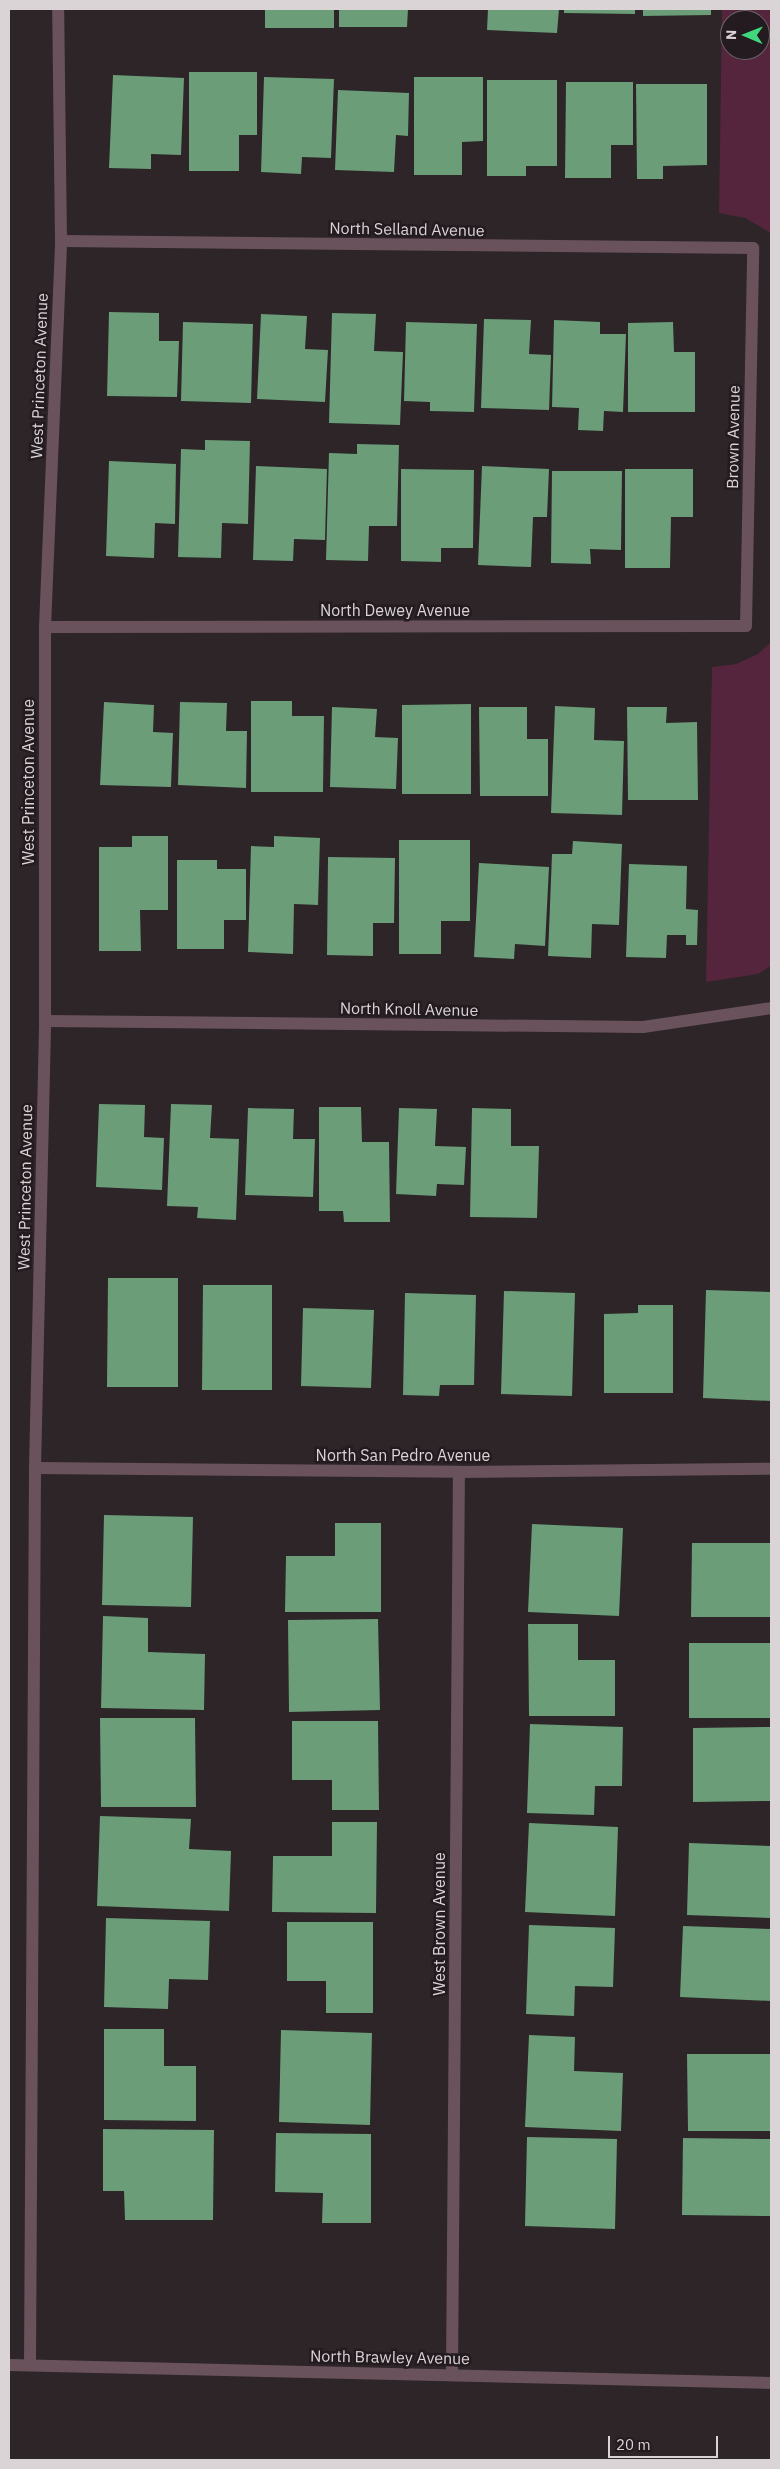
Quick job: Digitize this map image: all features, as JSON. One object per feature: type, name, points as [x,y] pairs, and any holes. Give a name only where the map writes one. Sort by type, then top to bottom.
[{"type":"street","name":"West Princeton Avenue","points":[[30,2365],[36,1468],[44,1021],[45,627],[60,241],[58,9]]},
{"type":"street","name":"North Selland Avenue","points":[[60,241],[753,248]]},
{"type":"street","name":"Brown Avenue","points":[[746,626],[753,248]]},
{"type":"street","name":"North Dewey Avenue","points":[[45,627],[746,626]]},
{"type":"street","name":"North Knoll Avenue","points":[[44,1021],[643,1028],[771,1008]]},
{"type":"street","name":"North San Pedro Avenue","points":[[36,1468],[459,1472],[771,1470]]},
{"type":"street","name":"West Brown Avenue","points":[[452,2375],[459,1472]]},
{"type":"street","name":"North Brawley Avenue","points":[[9,2365],[771,2383]]},
{"type":"shaded area","points":[[722,9],[771,9],[771,233],[745,218],[719,213],[721,60],[770,60],[770,10]]},
{"type":"shaded area","points":[[771,642],[771,966],[758,974],[706,982],[712,667],[736,664],[758,654]]},
{"type":"building","points":[[265,9],[334,9],[334,28],[265,28]]},
{"type":"building","points":[[339,9],[408,9],[407,27],[339,27]]},
{"type":"building","points":[[488,9],[559,9],[557,33],[487,30]]},
{"type":"building","points":[[564,9],[635,9],[635,14],[564,13]]},
{"type":"building","points":[[643,9],[711,9],[711,15],[643,16]]},
{"type":"building","points":[[189,72],[257,72],[257,135],[239,135],[239,171],[189,171]]},
{"type":"building","points":[[113,75],[184,78],[181,155],[151,154],[151,169],[109,168]]},
{"type":"building","points":[[264,77],[334,79],[331,158],[302,157],[301,174],[261,172]]},
{"type":"building","points":[[414,77],[483,77],[483,141],[462,142],[462,175],[414,175]]},
{"type":"building","points":[[487,80],[557,80],[557,166],[526,166],[526,176],[487,176]]},
{"type":"building","points":[[566,82],[633,82],[633,145],[611,145],[611,178],[565,178]]},
{"type":"building","points":[[636,84],[707,84],[707,165],[663,166],[663,179],[637,179]]},
{"type":"building","points":[[338,90],[409,93],[408,136],[396,135],[394,172],[335,170]]},
{"type":"building","points":[[109,312],[159,313],[159,341],[179,341],[177,397],[107,396]]},
{"type":"building","points":[[332,313],[376,314],[374,351],[403,352],[400,425],[329,423]]},
{"type":"building","points":[[261,314],[307,316],[305,349],[328,350],[325,402],[257,399]]},
{"type":"building","points":[[484,319],[531,320],[529,354],[551,355],[549,410],[481,408]]},
{"type":"building","points":[[554,320],[600,322],[600,334],[626,334],[623,412],[604,411],[603,431],[578,430],[579,408],[552,407]]},
{"type":"building","points":[[183,322],[253,324],[251,403],[181,401]]},
{"type":"building","points":[[406,322],[477,324],[474,412],[430,411],[430,402],[404,401]]},
{"type":"building","points":[[673,322],[674,352],[695,352],[695,412],[628,412],[628,323]]},
{"type":"building","points":[[205,440],[250,441],[248,524],[222,523],[221,558],[178,557],[181,449],[205,450]]},
{"type":"building","points":[[357,444],[399,445],[397,526],[369,526],[368,561],[326,560],[329,453],[357,454]]},
{"type":"building","points":[[109,461],[176,464],[175,524],[155,523],[154,558],[106,556]]},
{"type":"building","points":[[256,466],[327,469],[325,540],[294,539],[293,561],[253,560]]},
{"type":"building","points":[[482,466],[549,469],[547,517],[533,517],[531,567],[478,565]]},
{"type":"building","points":[[401,469],[474,470],[473,548],[441,548],[441,562],[401,561]]},
{"type":"building","points":[[625,469],[693,469],[693,517],[671,517],[670,568],[625,568]]},
{"type":"building","points":[[552,471],[622,471],[621,550],[590,549],[591,564],[551,563]]},
{"type":"building","points":[[251,701],[292,701],[292,716],[324,716],[323,792],[251,792]]},
{"type":"building","points":[[104,702],[154,705],[153,732],[173,733],[171,787],[100,785]]},
{"type":"building","points":[[180,702],[227,703],[226,731],[247,731],[246,788],[178,785]]},
{"type":"building","points":[[471,704],[471,794],[402,794],[402,705]]},
{"type":"building","points":[[555,706],[595,708],[594,740],[624,741],[622,815],[551,813]]},
{"type":"building","points":[[332,707],[377,709],[375,737],[398,738],[396,789],[330,787]]},
{"type":"building","points":[[479,707],[527,707],[527,739],[548,739],[548,796],[480,796]]},
{"type":"building","points":[[627,707],[667,707],[666,723],[697,722],[698,800],[628,800]]},
{"type":"building","points":[[132,836],[168,836],[168,910],[140,910],[141,951],[99,951],[99,847],[132,847]]},
{"type":"building","points":[[274,836],[320,838],[318,905],[294,904],[293,954],[248,952],[251,846],[274,847]]},
{"type":"building","points":[[399,840],[470,840],[470,921],[441,921],[441,954],[399,954]]},
{"type":"building","points":[[573,841],[622,844],[619,925],[592,924],[591,958],[548,956],[552,854],[572,854]]},
{"type":"building","points":[[328,857],[395,858],[394,923],[373,923],[373,956],[327,955]]},
{"type":"building","points":[[177,860],[217,860],[217,869],[246,869],[246,920],[224,920],[224,949],[177,949]]},
{"type":"building","points":[[479,863],[549,867],[545,946],[515,944],[514,959],[474,957]]},
{"type":"building","points":[[629,864],[687,866],[686,909],[698,910],[697,945],[686,945],[686,935],[667,935],[666,958],[626,957]]},
{"type":"building","points":[[99,1104],[145,1105],[144,1137],[164,1138],[162,1190],[96,1187]]},
{"type":"building","points":[[171,1104],[212,1105],[210,1138],[239,1139],[236,1220],[197,1218],[198,1207],[167,1206]]},
{"type":"building","points":[[319,1107],[361,1107],[362,1142],[389,1142],[390,1222],[344,1222],[343,1211],[319,1211]]},
{"type":"building","points":[[248,1108],[294,1109],[293,1139],[315,1139],[313,1197],[245,1195]]},
{"type":"building","points":[[399,1108],[437,1109],[435,1146],[466,1147],[464,1185],[437,1184],[436,1196],[396,1194]]},
{"type":"building","points":[[472,1108],[511,1109],[511,1146],[539,1146],[537,1218],[470,1217]]},
{"type":"building","points":[[108,1278],[178,1278],[178,1387],[107,1387]]},
{"type":"building","points":[[203,1285],[272,1285],[272,1390],[202,1390]]},
{"type":"building","points":[[706,1290],[771,1292],[771,1401],[703,1398]]},
{"type":"building","points":[[504,1291],[575,1293],[572,1396],[501,1394]]},
{"type":"building","points":[[405,1293],[476,1295],[474,1385],[440,1385],[439,1396],[403,1395]]},
{"type":"building","points":[[638,1305],[673,1305],[673,1393],[604,1393],[604,1314],[638,1313]]},
{"type":"building","points":[[303,1308],[374,1310],[371,1388],[301,1386]]},
{"type":"building","points":[[104,1515],[193,1517],[191,1607],[102,1605]]},
{"type":"building","points":[[335,1523],[381,1523],[381,1612],[285,1612],[286,1556],[335,1556]]},
{"type":"building","points":[[532,1524],[623,1528],[619,1616],[528,1612]]},
{"type":"building","points":[[692,1543],[771,1543],[771,1617],[691,1617]]},
{"type":"building","points":[[103,1616],[148,1618],[148,1652],[205,1654],[204,1710],[101,1708]]},
{"type":"building","points":[[378,1619],[380,1710],[289,1712],[288,1620]]},
{"type":"building","points":[[528,1624],[578,1624],[578,1660],[615,1660],[615,1716],[529,1716]]},
{"type":"building","points":[[689,1643],[771,1643],[771,1718],[689,1718]]},
{"type":"building","points":[[100,1718],[195,1718],[196,1807],[101,1807]]},
{"type":"building","points":[[292,1721],[378,1721],[379,1810],[332,1810],[332,1780],[292,1780]]},
{"type":"building","points":[[530,1724],[623,1727],[622,1786],[595,1786],[594,1815],[527,1813]]},
{"type":"building","points":[[771,1727],[771,1801],[693,1802],[693,1728]]},
{"type":"building","points":[[100,1816],[191,1819],[189,1849],[231,1851],[229,1911],[97,1906]]},
{"type":"building","points":[[332,1822],[377,1822],[376,1913],[272,1912],[273,1856],[332,1856]]},
{"type":"building","points":[[529,1823],[618,1827],[615,1916],[525,1912]]},
{"type":"building","points":[[689,1843],[771,1846],[771,1918],[687,1915]]},
{"type":"building","points":[[106,1918],[210,1921],[208,1980],[169,1979],[168,2009],[104,2007]]},
{"type":"building","points":[[287,1922],[373,1922],[373,2013],[326,2013],[326,1981],[287,1981]]},
{"type":"building","points":[[529,1925],[615,1928],[613,1987],[575,1986],[574,2016],[526,2014]]},
{"type":"building","points":[[683,1926],[771,1929],[771,2001],[680,1997]]},
{"type":"building","points":[[104,2029],[164,2029],[164,2066],[196,2066],[196,2121],[104,2120]]},
{"type":"building","points":[[281,2030],[372,2033],[370,2125],[279,2122]]},
{"type":"building","points":[[529,2035],[575,2037],[574,2071],[623,2073],[621,2131],[525,2127]]},
{"type":"building","points":[[687,2054],[771,2054],[771,2131],[688,2131]]},
{"type":"building","points":[[103,2129],[214,2130],[213,2220],[125,2220],[124,2191],[103,2191]]},
{"type":"building","points":[[276,2133],[371,2134],[371,2223],[322,2223],[323,2193],[275,2192]]},
{"type":"building","points":[[527,2137],[617,2139],[615,2229],[525,2226]]},
{"type":"building","points":[[683,2138],[771,2139],[771,2216],[682,2215]]}]
